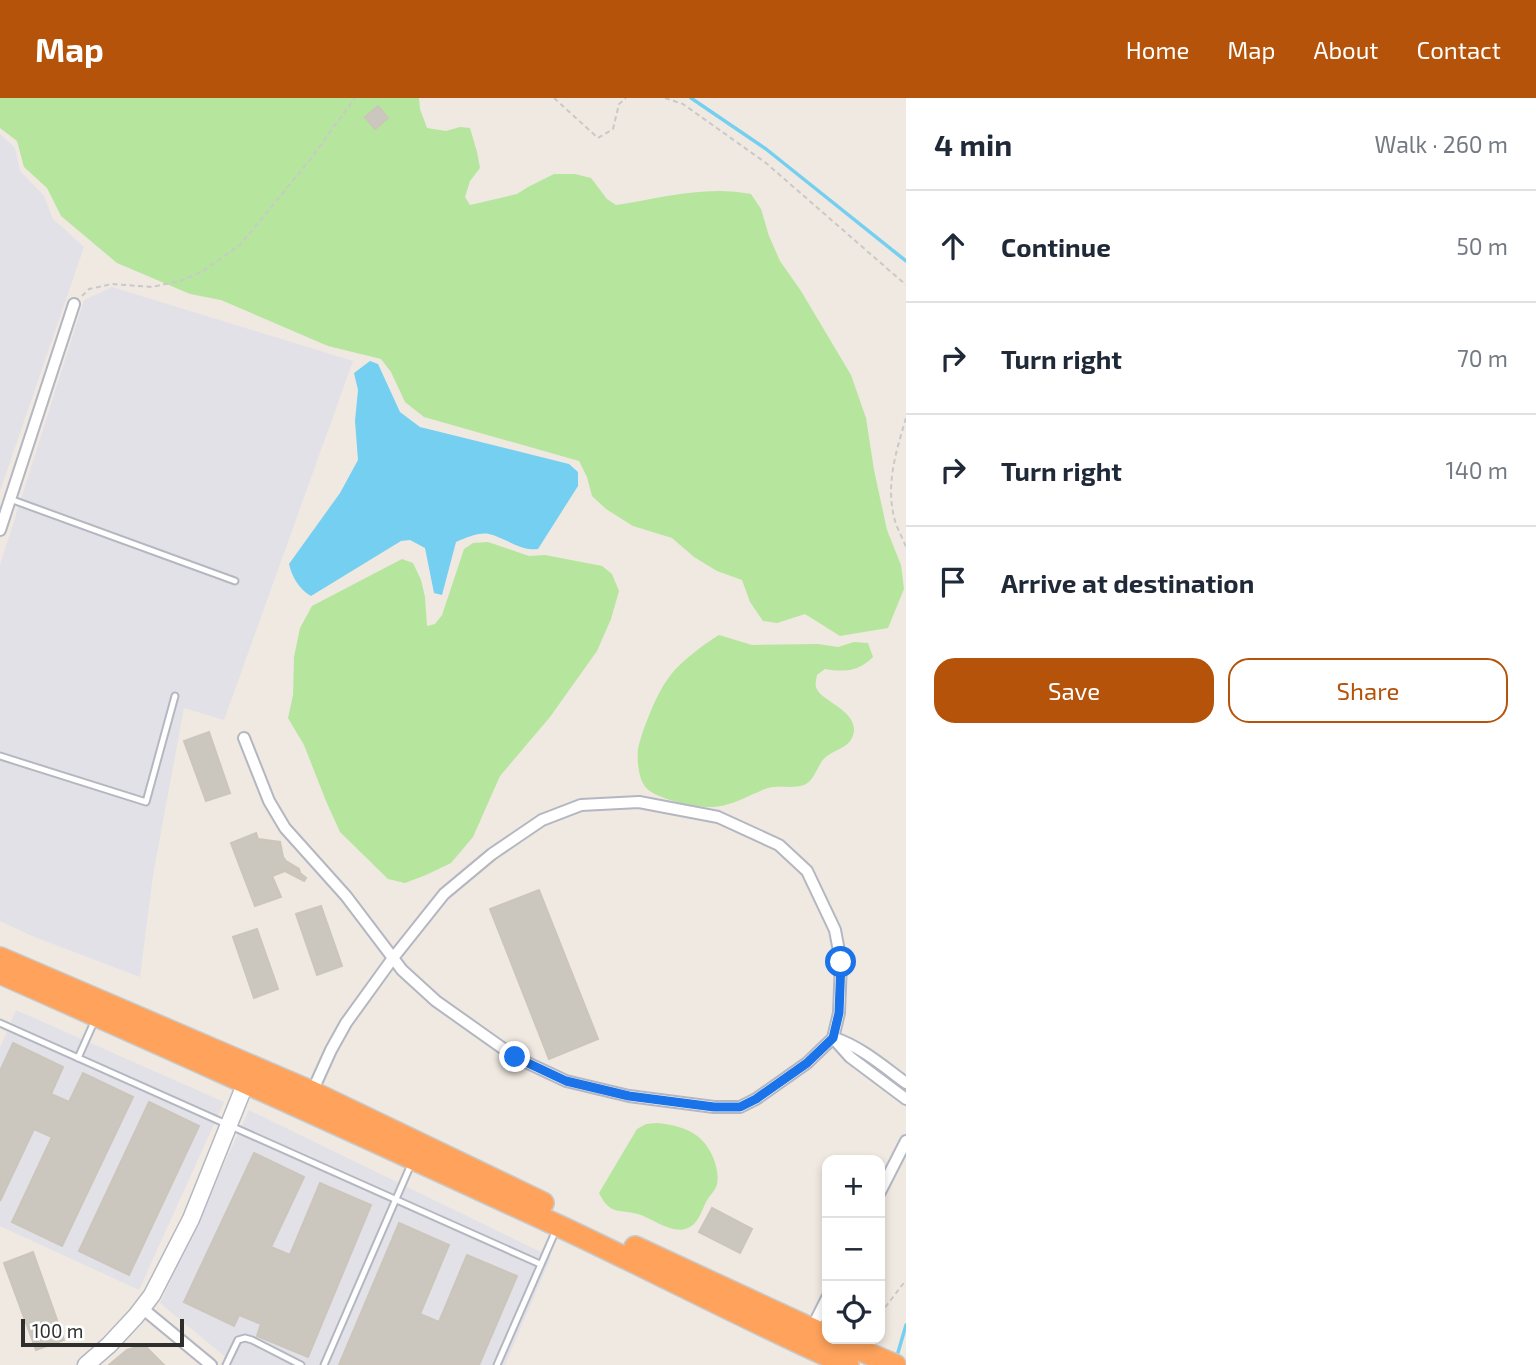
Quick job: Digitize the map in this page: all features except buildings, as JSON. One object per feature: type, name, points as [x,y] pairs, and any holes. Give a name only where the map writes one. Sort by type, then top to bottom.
[{"type":"highway","points":[[0,958],[312,1092],[815,1337],[848,1365]]},
{"type":"highway","points":[[0,973],[558,1226],[815,1337]]},
{"type":"highway","points":[[846,1344],[895,1365]]},
{"type":"street","points":[[0,530],[74,304]]},
{"type":"street","points":[[244,738],[269,801],[285,828],[345,896],[393,958],[402,970],[436,1001],[515,1057],[566,1081],[629,1096],[714,1107],[740,1107],[756,1099],[807,1063],[833,1038],[839,1013],[841,962],[835,930],[807,871],[779,845],[718,817],[639,802],[581,805],[542,820],[492,855],[444,894],[393,958],[346,1023],[312,1092]]},
{"type":"street","points":[[833,1038],[862,1051],[906,1083]]},
{"type":"street","points":[[833,1038],[850,1057],[906,1099]]},
{"type":"street","points":[[86,1365],[108,1345],[152,1295],[191,1219],[246,1083]]},
{"type":"street","points":[[885,1182],[906,1141]]},
{"type":"street","points":[[142,1308],[211,1365]]},
{"type":"street","points":[[815,1337],[822,1314]]},
{"type":"lane","points":[[10,499],[235,581]]},
{"type":"lane","points":[[0,756],[146,802],[175,696]]},
{"type":"lane","points":[[78,1058],[97,1016]]},
{"type":"lane","points":[[0,1023],[540,1264]]},
{"type":"lane","points":[[324,1365],[413,1159]]},
{"type":"lane","points":[[497,1365],[558,1226]]},
{"type":"lane","points":[[226,1365],[238,1340],[245,1338],[301,1365]]},
{"type":"path","points":[[74,304],[89,289],[112,284],[152,287],[180,281],[203,271],[240,245],[309,161],[355,98]]},
{"type":"path","points":[[554,98],[598,138],[613,129],[619,104],[626,98]]},
{"type":"path","points":[[665,98],[683,104],[766,163],[906,285]]},
{"type":"path","points":[[906,418],[895,453],[891,489],[895,522],[906,547]]},
{"type":"path","points":[[885,1307],[906,1280]]},
{"type":"shaded area","points":[[0,134],[15,148],[20,171],[44,196],[53,219],[84,247],[0,491]]},
{"type":"shaded area","points":[[112,287],[353,361],[224,720],[184,708],[153,875],[140,977],[0,921],[0,565],[84,300]]},
{"type":"shaded area","points":[[16,1010],[224,1102],[139,1290],[0,1226],[0,1048]]},
{"type":"shaded area","points":[[249,1110],[551,1257],[505,1365],[232,1365],[160,1303]]},
{"type":"green space","points":[[0,98],[419,98],[427,128],[446,131],[460,127],[470,128],[480,168],[470,181],[465,197],[470,205],[517,194],[554,174],[575,174],[591,178],[607,199],[616,205],[700,192],[751,194],[761,209],[780,261],[851,375],[866,418],[887,530],[901,565],[904,589],[888,628],[840,636],[805,614],[777,623],[763,621],[750,602],[742,580],[717,571],[694,557],[672,538],[633,526],[606,509],[592,496],[579,461],[424,417],[405,402],[391,372],[381,359],[328,346],[221,300],[190,294],[117,263],[61,216],[47,188],[24,167],[17,141],[0,128]]},
{"type":"green space","points":[[488,542],[529,556],[545,555],[602,566],[612,574],[619,591],[611,619],[597,651],[550,717],[500,776],[473,837],[451,863],[405,883],[388,879],[340,832],[304,745],[288,718],[293,695],[294,657],[300,628],[312,606],[402,559],[413,563],[421,580],[427,626],[435,624],[442,615],[464,549],[473,543]]},
{"type":"green space","points":[[719,635],[752,645],[818,644],[838,647],[854,642],[868,643],[873,657],[867,662],[845,670],[825,669],[817,675],[818,691],[848,716],[854,730],[850,741],[824,759],[808,783],[768,788],[729,804],[706,807],[676,802],[656,794],[644,785],[640,777],[638,749],[660,691],[686,659]]},
{"type":"green space","points":[[657,1123],[683,1128],[697,1136],[709,1148],[716,1167],[718,1181],[715,1189],[694,1223],[682,1230],[669,1228],[638,1214],[615,1210],[607,1205],[599,1193],[637,1129],[646,1124]]},
{"type":"water","points":[[370,361],[378,364],[400,412],[420,427],[569,464],[578,472],[578,486],[538,549],[525,548],[485,534],[456,542],[442,595],[434,593],[425,548],[410,540],[401,541],[311,596],[300,586],[289,564],[340,493],[358,460],[355,421],[358,390],[354,373]]},
{"type":"waterway","points":[[691,98],[766,149],[906,261]]},
{"type":"waterway","points":[[897,1356],[906,1325]]},
{"type":"route","points":[[515,1057],[566,1081],[629,1096],[714,1107],[740,1107],[807,1063],[833,1038],[839,1013],[841,962]]}]
